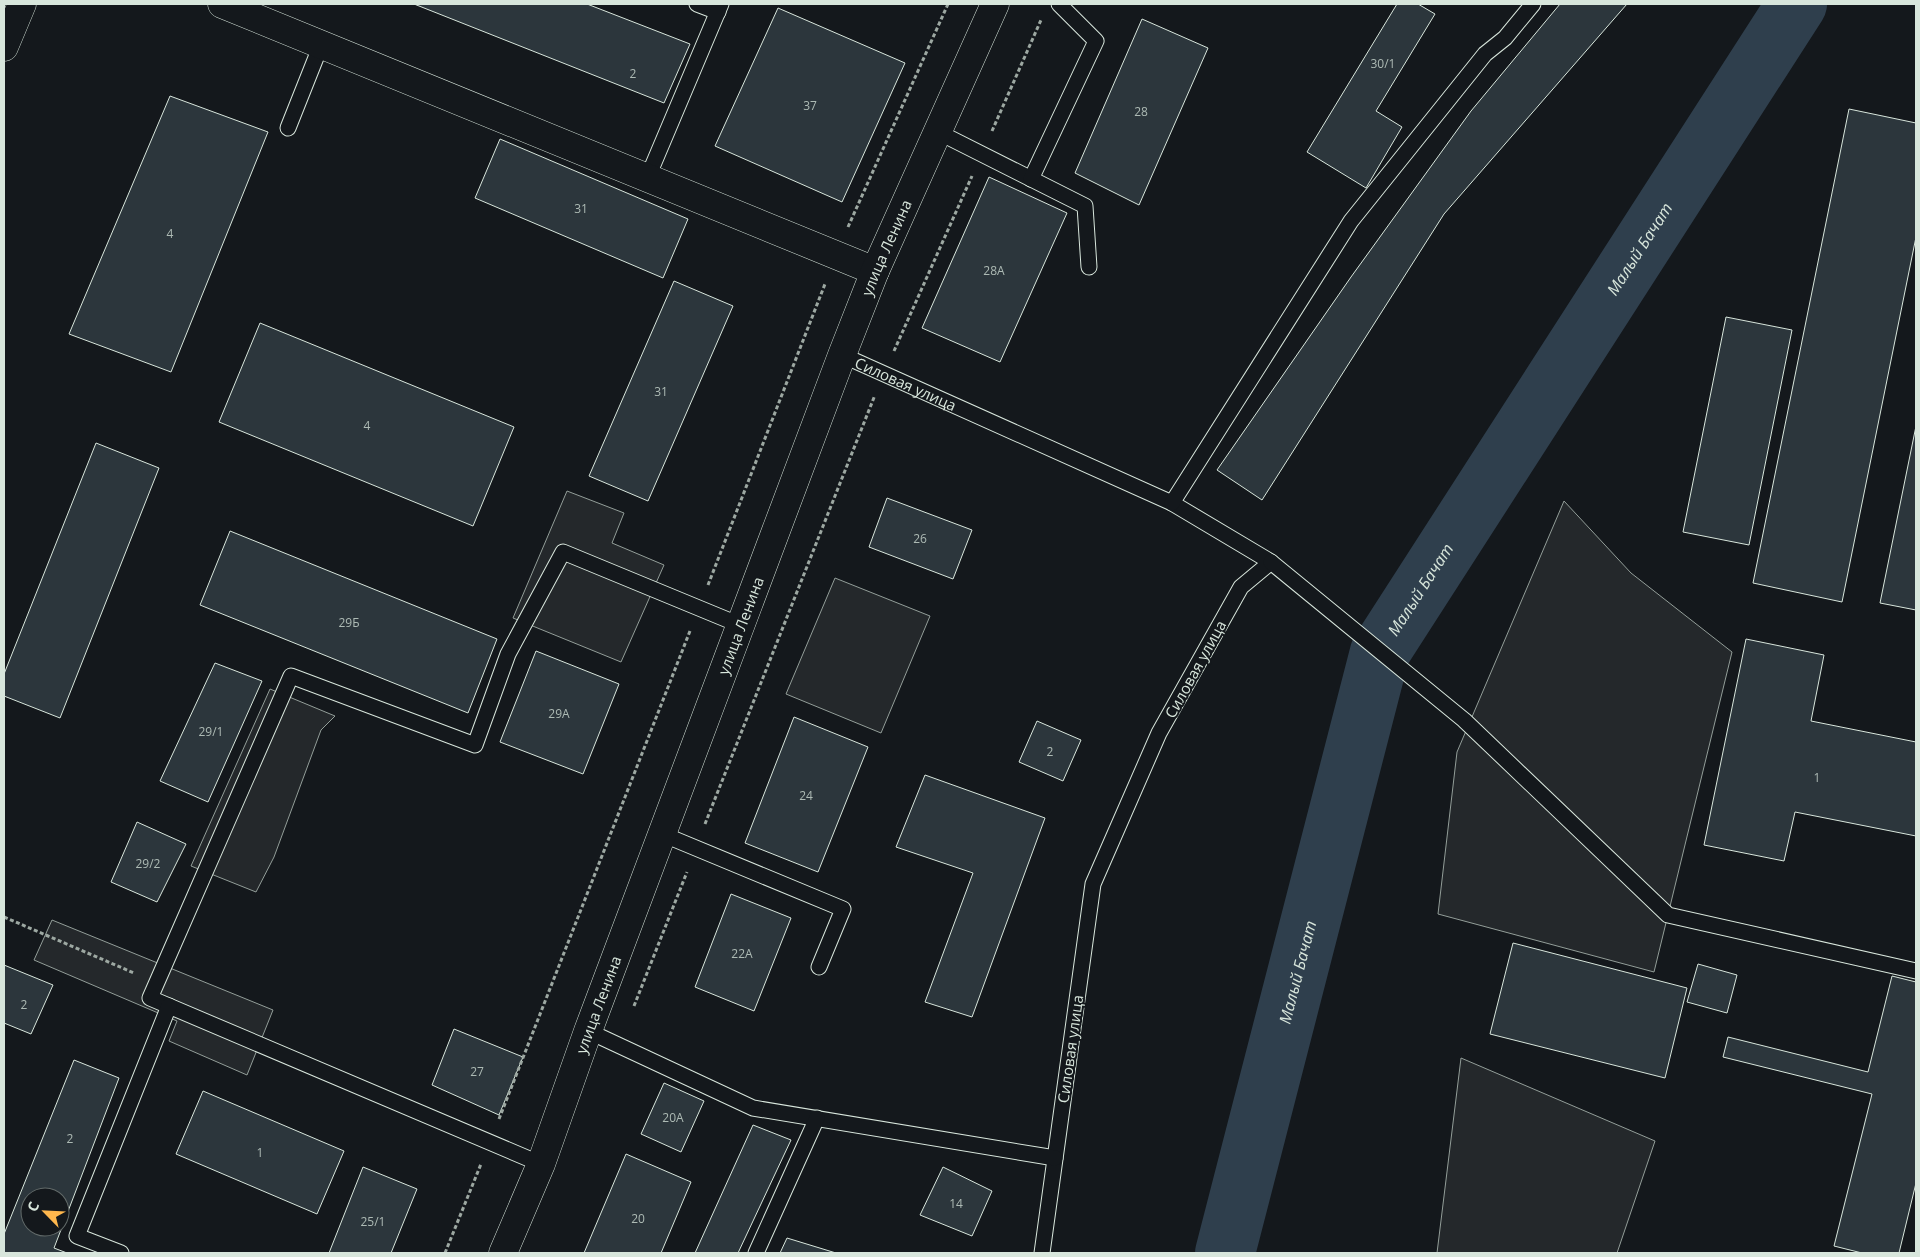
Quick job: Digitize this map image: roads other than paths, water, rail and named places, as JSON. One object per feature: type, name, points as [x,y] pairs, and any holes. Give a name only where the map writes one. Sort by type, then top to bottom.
[{"type":"street","points":[[4,47],[22,4]]},
{"type":"street","points":[[222,4],[875,271]]},
{"type":"street","name":"улица Ленина","points":[[503,1253],[541,1164],[588,1031],[875,271],[995,4]]},
{"type":"lane","points":[[647,179],[720,8],[697,4]]},
{"type":"lane","points":[[1031,179],[1096,41],[1059,4]]},
{"type":"lane","points":[[1172,503],[1351,221],[1485,54],[1505,38],[1532,4]]},
{"type":"lane","points":[[288,128],[321,45]]},
{"type":"lane","points":[[938,132],[1085,206],[1089,267]]},
{"type":"lane","name":"Силовая улица","points":[[842,355],[1172,503],[1271,562],[1241,587],[1159,733],[1093,884],[1042,1253]]},
{"type":"lane","points":[[541,1164],[150,998],[291,676],[475,745],[508,654],[563,552],[740,625]]},
{"type":"lane","points":[[1271,562],[1464,720],[1668,915],[1916,972]]},
{"type":"lane","points":[[662,834],[842,909],[819,967]]},
{"type":"lane","points":[[121,1253],[77,1236],[169,1006]]},
{"type":"lane","points":[[588,1031],[753,1108],[1055,1158]]},
{"type":"lane","points":[[756,1253],[817,1118]]},
{"type":"waterway","name":"Малый Бачат","points":[[1225,1253],[1380,652],[1797,4]]}]
